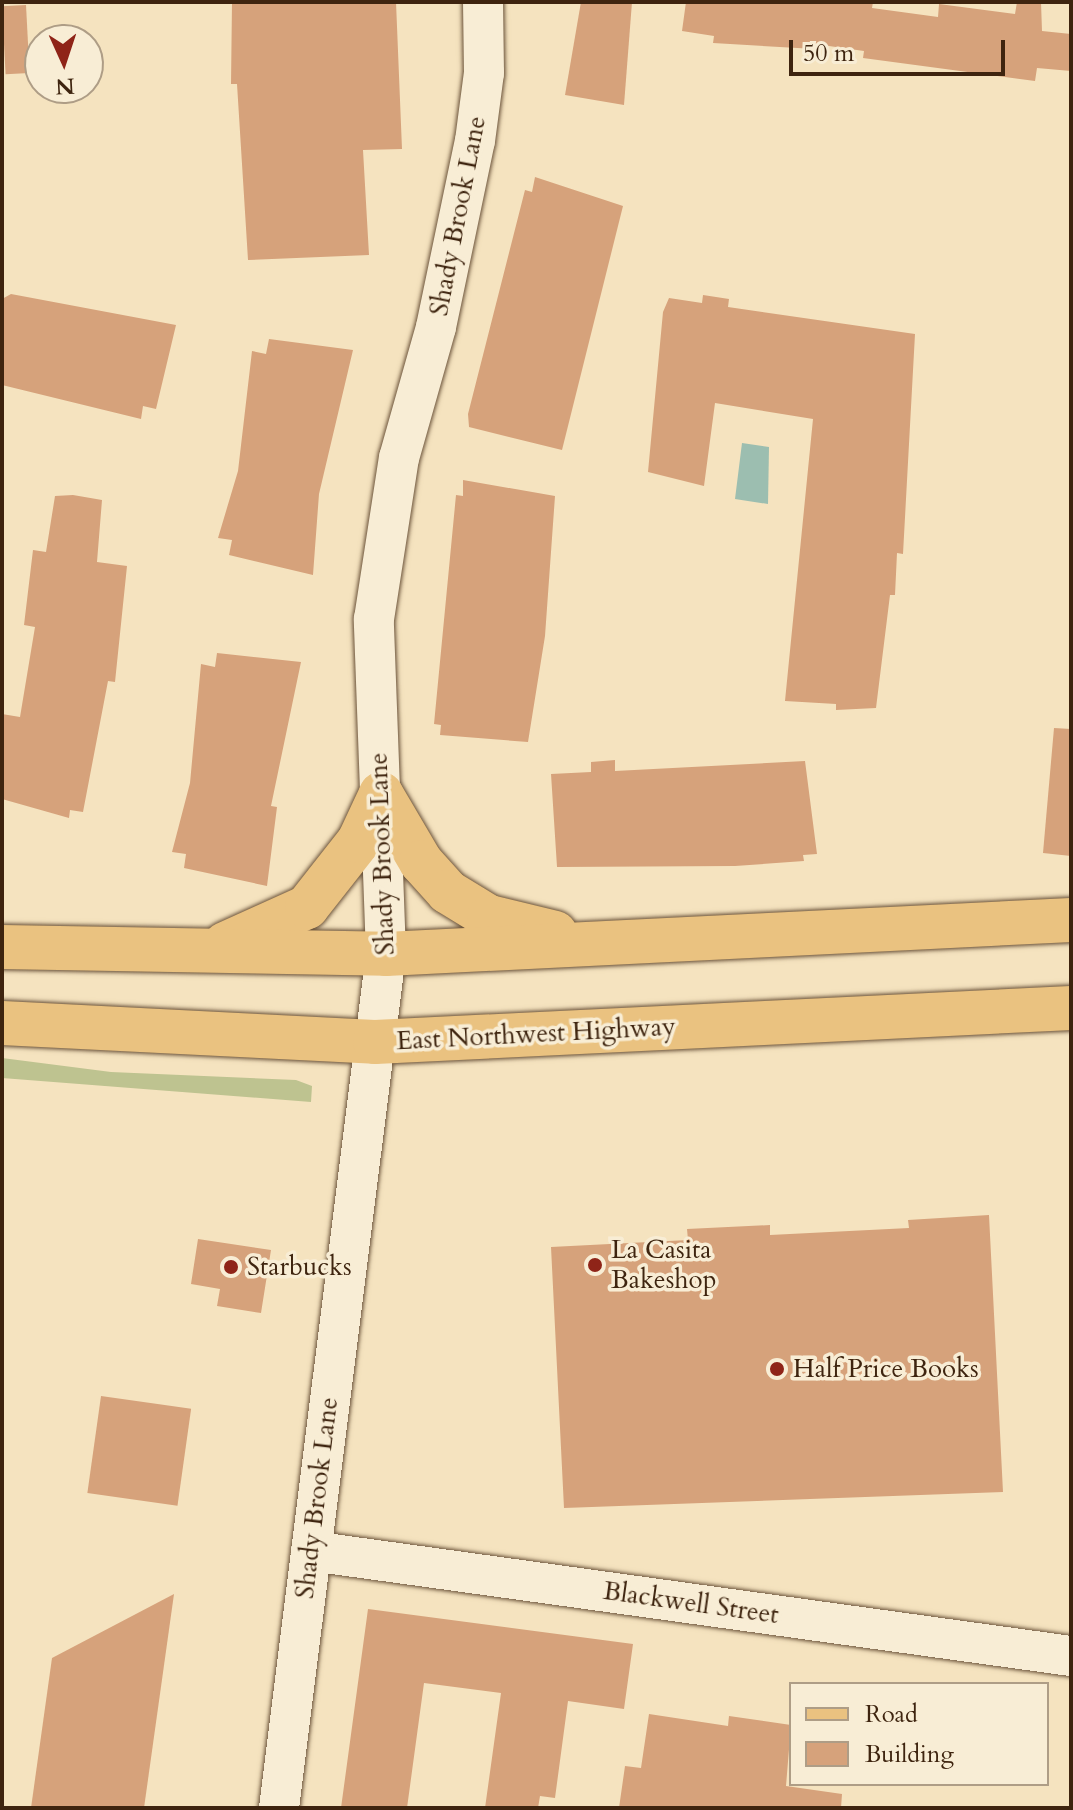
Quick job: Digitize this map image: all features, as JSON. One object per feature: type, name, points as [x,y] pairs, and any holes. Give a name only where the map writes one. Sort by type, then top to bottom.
[{"type":"main road","points":[[381,794],[421,862],[448,892],[489,917],[633,943]]},
{"type":"main road","points":[[204,952],[307,907],[359,841],[381,794]]},
{"type":"main road","points":[[2,947],[386,954],[1071,920]]},
{"type":"main road","name":"East Northwest Highway","points":[[2,1023],[375,1042],[1071,1008]]},
{"type":"street","name":"Shady Brook Lane","points":[[279,1808],[386,954],[374,619],[381,553],[467,188],[484,73],[483,2]]},
{"type":"street","name":"Blackwell Street","points":[[311,1551],[1071,1656]]},
{"type":"green space","points":[[2,1058],[111,1072],[296,1080],[312,1086],[311,1102],[2,1078]]},
{"type":"shaded area","points":[[742,443],[769,447],[768,504],[735,499]]},
{"type":"building","points":[[232,2],[396,2],[402,149],[363,150],[369,255],[248,260],[237,84],[231,84]]},
{"type":"building","points":[[581,2],[632,2],[624,105],[565,95]]},
{"type":"building","points":[[686,2],[873,2],[872,8],[938,17],[939,4],[1015,14],[1017,2],[1041,2],[1042,31],[1071,34],[1071,71],[1037,68],[1035,81],[863,58],[864,51],[815,44],[815,49],[713,43],[714,36],[682,31]]},
{"type":"building","points":[[26,5],[24,73],[6,74],[2,6]]},
{"type":"building","points":[[535,177],[623,206],[562,450],[469,427],[468,414],[525,190],[532,192]]},
{"type":"building","points":[[11,294],[176,325],[156,409],[143,406],[141,419],[2,385],[2,299]]},
{"type":"building","points":[[703,295],[729,299],[728,307],[915,334],[903,554],[897,553],[895,595],[890,595],[876,708],[836,710],[836,704],[785,701],[813,419],[715,403],[704,486],[648,472],[663,312],[669,298],[702,303]]},
{"type":"building","points":[[269,339],[353,350],[319,494],[313,575],[229,555],[232,540],[218,538],[238,471],[252,351],[266,354]]},
{"type":"building","points":[[463,480],[555,496],[545,636],[528,742],[440,735],[441,725],[434,724],[456,495],[463,496]]},
{"type":"building","points":[[73,495],[102,500],[97,562],[127,566],[115,682],[108,681],[83,812],[70,810],[69,818],[2,799],[2,714],[20,717],[35,627],[24,625],[33,550],[46,552],[55,496]]},
{"type":"building","points":[[217,653],[301,662],[271,806],[277,807],[267,886],[184,868],[186,854],[172,852],[190,783],[201,664],[215,667]]},
{"type":"building","points":[[1054,728],[1071,729],[1071,856],[1043,853]]},
{"type":"building","points":[[615,760],[615,771],[805,761],[817,854],[803,855],[804,861],[735,866],[557,867],[551,774],[591,772],[591,762]]},
{"type":"building","name":"Half Price Books","points":[[989,1215],[1003,1492],[564,1508],[551,1247],[688,1240],[687,1229],[770,1225],[770,1235],[909,1228],[908,1220]]},
{"type":"building","name":"Starbucks","points":[[198,1239],[271,1250],[261,1313],[217,1306],[220,1289],[191,1284]]},
{"type":"building","points":[[101,1396],[191,1409],[177,1506],[87,1493]]},
{"type":"building","points":[[174,1594],[144,1808],[31,1808],[52,1658]]},
{"type":"building","points":[[368,1609],[633,1644],[624,1709],[568,1701],[555,1798],[540,1796],[538,1808],[485,1808],[501,1693],[424,1683],[407,1808],[341,1808]]},
{"type":"building","points":[[649,1714],[728,1726],[729,1716],[789,1725],[786,1786],[842,1794],[841,1808],[619,1808],[625,1766],[641,1768]]},
{"type":"place","name":"La Casita Bakeshop","points":[[595,1265]]},
{"type":"place","name":"Starbucks","points":[[231,1267]]},
{"type":"place","name":"Half Price Books","points":[[777,1369]]}]
